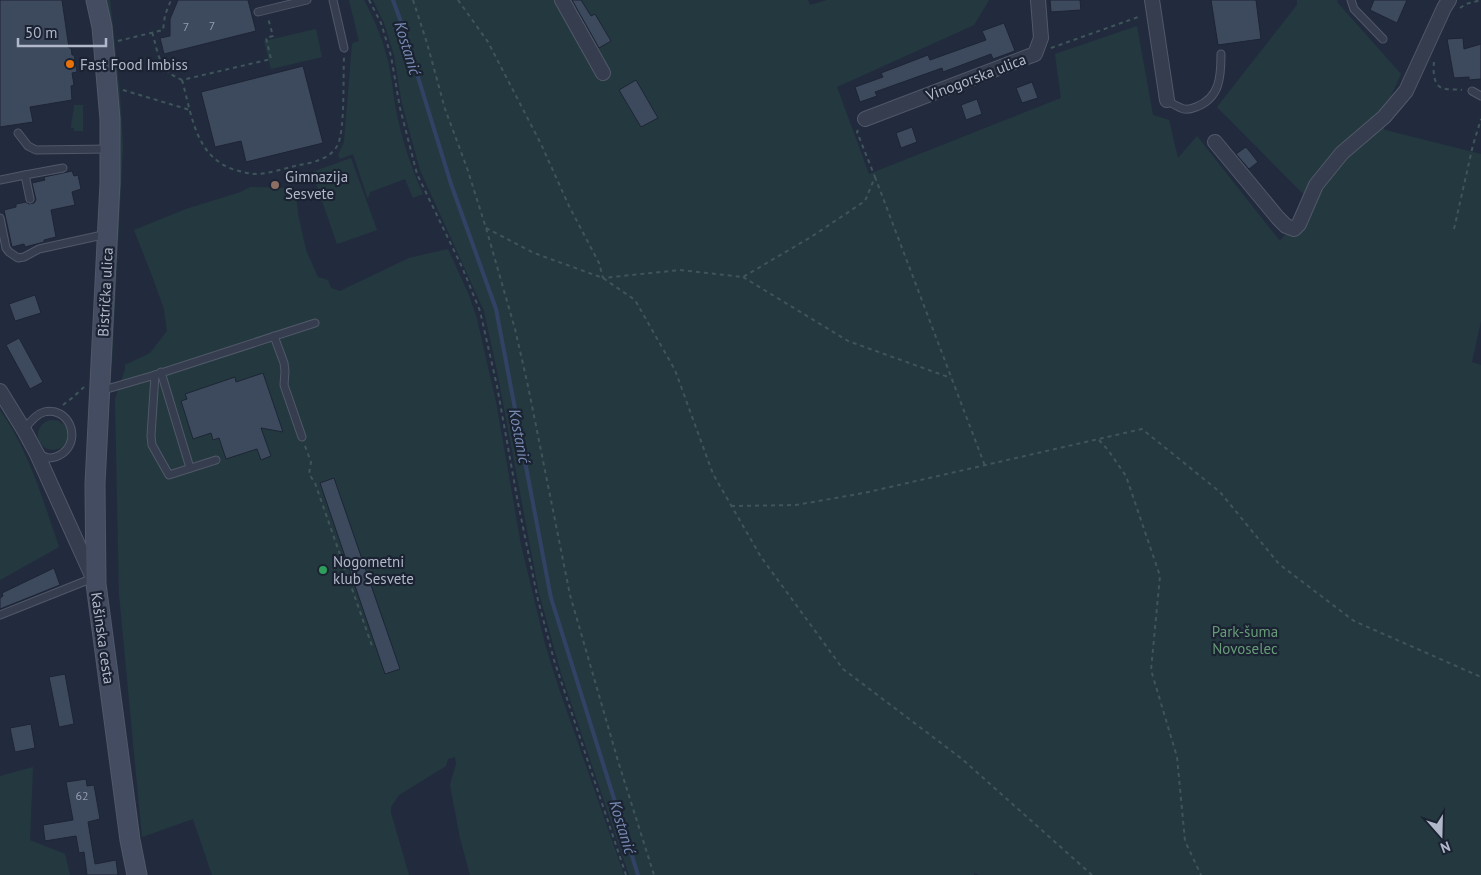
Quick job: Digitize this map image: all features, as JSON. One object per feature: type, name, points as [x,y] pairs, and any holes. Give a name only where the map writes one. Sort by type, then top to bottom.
[{"type":"main road","name":"Bistrička ulica","points":[[94,581],[94,386],[110,183],[110,119],[102,27],[96,0]]},
{"type":"main road","name":"Kašinska cesta","points":[[94,581],[130,840],[137,875]]},
{"type":"street","points":[[562,0],[603,73]]},
{"type":"street","name":"Vinogorska ulica","points":[[865,119],[1035,54],[1041,38],[1038,0]]},
{"type":"street","points":[[1152,6],[1167,100]]},
{"type":"street","points":[[1215,142],[1278,218],[1286,226],[1294,229],[1299,224],[1316,185],[1342,153],[1384,117],[1406,91],[1444,8],[1455,7]]},
{"type":"street","name":"Kašinska cesta","points":[[0,391],[37,454],[94,581]]},
{"type":"lane","points":[[258,12],[307,0]]},
{"type":"lane","points":[[334,0],[344,48]]},
{"type":"lane","points":[[1351,0],[1354,9],[1382,39]]},
{"type":"lane","points":[[1167,100],[1182,109],[1191,109],[1203,104],[1215,93],[1221,76],[1221,54]]},
{"type":"lane","points":[[1472,91],[1481,96]]},
{"type":"lane","points":[[18,133],[28,146],[36,150],[109,149]]},
{"type":"lane","points":[[0,180],[63,168]]},
{"type":"lane","points":[[25,175],[30,199]]},
{"type":"lane","points":[[0,218],[6,248],[18,258],[39,249],[107,234]]},
{"type":"lane","points":[[94,386],[158,373],[314,323]]},
{"type":"lane","points":[[274,336],[284,363],[284,385],[302,437]]},
{"type":"lane","points":[[158,373],[169,398],[190,468]]},
{"type":"lane","points":[[158,373],[153,400],[151,436],[152,445],[169,475],[216,460]]},
{"type":"lane","points":[[153,400],[169,398]]},
{"type":"lane","points":[[24,430],[33,419],[44,412],[54,412],[62,415],[72,426],[73,436],[68,448],[54,457],[48,458],[37,454]]},
{"type":"lane","points":[[0,615],[94,581]]},
{"type":"path","points":[[118,41],[163,30],[165,15],[171,0]]},
{"type":"path","points":[[369,0],[380,23],[391,56],[400,108],[417,174],[462,267],[480,311],[497,386],[538,600],[554,660],[626,875]]},
{"type":"path","points":[[413,0],[445,109],[467,168],[486,228],[519,348],[570,595],[618,761],[654,875]]},
{"type":"path","points":[[458,0],[488,42],[599,263],[603,278]]},
{"type":"path","points":[[1455,7],[1464,0]]},
{"type":"path","points":[[1455,7],[1481,0]]},
{"type":"path","points":[[1035,54],[1152,6]]},
{"type":"path","points":[[152,32],[164,68],[173,76],[182,80],[271,59],[266,38],[273,36],[266,10]]},
{"type":"path","points":[[182,80],[197,134],[208,154],[226,167],[245,173],[259,174],[306,164],[326,157],[335,150],[342,127],[344,48]]},
{"type":"path","points":[[1434,61],[1434,78],[1441,88],[1472,91]]},
{"type":"path","points":[[123,90],[190,110]]},
{"type":"path","points":[[865,119],[856,132],[875,177],[985,466]]},
{"type":"path","points":[[1454,230],[1473,145],[1481,119]]},
{"type":"path","points":[[743,277],[811,237],[865,201],[875,177]]},
{"type":"path","points":[[486,228],[534,253],[603,278],[635,300],[675,370],[713,474],[761,557],[842,669],[962,759],[1092,875]]},
{"type":"path","points":[[603,278],[680,270],[743,277],[848,341],[951,378]]},
{"type":"path","points":[[54,412],[72,398],[94,386]]},
{"type":"path","points":[[732,506],[796,505],[864,493],[1142,430],[1220,492],[1279,564],[1354,621],[1481,677]]},
{"type":"path","points":[[302,437],[311,462],[309,474],[315,483],[372,646]]},
{"type":"path","points":[[1098,440],[1108,450],[1126,476],[1160,576],[1151,670],[1177,757],[1186,841],[1200,875]]},
{"type":"green space","points":[[104,0],[110,0],[120,93],[123,147],[112,364],[109,367]]},
{"type":"green space","points":[[349,0],[364,0],[384,45],[401,131],[423,194],[413,198],[405,179],[370,192],[368,199],[353,154],[340,159],[338,155],[344,142],[352,44],[359,41]]},
{"type":"green space","name":"Park-šuma Novoselec","points":[[373,0],[808,0],[810,5],[827,0],[989,0],[974,25],[837,87],[869,174],[1061,98],[1055,54],[1137,26],[1153,115],[1169,120],[1178,158],[1197,136],[1280,241],[1311,202],[1217,107],[1297,5],[1297,0],[1338,0],[1337,2],[1401,74],[1391,96],[1375,116],[1385,130],[1481,154],[1481,321],[1472,362],[1481,365],[1481,875],[979,875],[974,873],[974,875],[629,875],[561,673],[539,593],[484,311],[420,170],[402,104],[394,55],[384,23]]},
{"type":"green space","points":[[316,29],[322,57],[271,69],[264,41]]},
{"type":"green space","points":[[74,105],[83,105],[83,131],[74,131],[74,128],[71,128]]},
{"type":"green space","points":[[351,158],[377,230],[337,244],[312,172]]},
{"type":"green space","name":"Nogometni klub Sesvete","points":[[250,187],[286,188],[296,193],[298,214],[306,250],[318,277],[328,280],[331,288],[340,291],[409,258],[448,249],[469,295],[477,319],[496,402],[521,545],[545,644],[624,875],[470,875],[460,838],[450,785],[456,764],[455,757],[448,759],[446,766],[399,795],[391,807],[391,813],[409,875],[212,875],[193,819],[142,837],[119,594],[115,399],[125,365],[150,353],[167,331],[164,309],[134,230],[186,209],[241,192]]},
{"type":"green space","points":[[0,410],[27,459],[59,547],[0,580]]},
{"type":"green space","points":[[53,420],[59,421],[67,429],[67,441],[59,449],[53,450],[47,449],[39,441],[38,435],[39,429],[47,421]]},
{"type":"green space","points":[[33,767],[30,840],[65,854],[70,875],[0,875],[0,776]]},
{"type":"building","points":[[0,0],[62,0],[69,48],[71,48],[72,55],[74,55],[77,72],[72,73],[74,85],[71,86],[72,100],[30,107],[33,122],[0,127]]},
{"type":"building","points":[[178,0],[248,0],[256,31],[164,54],[160,38],[170,36],[170,19]]},
{"type":"building","points":[[572,0],[581,0],[591,16],[595,14],[611,41],[599,48]]},
{"type":"building","points":[[1050,0],[1080,0],[1081,10],[1051,12]]},
{"type":"building","points":[[1211,0],[1256,0],[1261,39],[1218,45]]},
{"type":"building","points":[[1374,0],[1407,0],[1397,23],[1370,10]]},
{"type":"building","points":[[1004,23],[1015,51],[993,59],[991,54],[943,72],[942,68],[875,92],[877,96],[860,102],[855,87],[883,77],[881,73],[928,55],[930,60],[986,40],[982,31]]},
{"type":"building","points":[[1463,38],[1464,49],[1481,44],[1481,79],[1469,80],[1469,77],[1454,78],[1447,39]]},
{"type":"building","points":[[303,66],[323,143],[246,162],[241,141],[215,147],[201,92]]},
{"type":"building","points":[[636,80],[658,118],[641,127],[619,90]]},
{"type":"building","points":[[1032,82],[1038,98],[1022,103],[1016,88]]},
{"type":"building","points":[[977,99],[982,114],[966,120],[961,105]]},
{"type":"building","points":[[912,127],[917,142],[901,148],[896,133]]},
{"type":"building","points":[[1246,147],[1258,162],[1249,169],[1236,154]]},
{"type":"building","points":[[72,171],[74,176],[78,175],[81,189],[72,192],[75,205],[51,210],[56,237],[25,247],[24,244],[12,247],[4,210],[16,207],[16,204],[34,203],[36,200],[32,183],[45,180],[44,177]]},
{"type":"building","points":[[35,295],[41,313],[15,321],[9,304]]},
{"type":"building","points":[[19,338],[43,382],[30,389],[6,345]]},
{"type":"building","points":[[263,373],[283,432],[261,428],[271,456],[261,460],[257,449],[226,459],[219,438],[213,440],[211,433],[193,439],[181,401],[187,399],[185,394],[235,377],[236,382]]},
{"type":"building","points":[[334,478],[400,669],[385,674],[320,483]]},
{"type":"building","points":[[54,568],[60,585],[0,609],[2,593]]},
{"type":"building","points":[[65,674],[74,724],[59,727],[49,677]]},
{"type":"building","points":[[31,724],[35,748],[15,752],[10,728]]},
{"type":"building","points":[[86,779],[87,786],[94,785],[100,819],[88,822],[95,864],[116,860],[118,875],[87,875],[84,852],[79,853],[76,836],[45,841],[43,825],[73,820],[66,782]]},
{"type":"waterway","name":"Kostanić","points":[[393,0],[451,184],[496,309],[551,598],[638,875]]},
{"type":"place","name":"Fast Food Imbiss","points":[[70,64]]},
{"type":"place","name":"Gimnazija Sesvete","points":[[275,185]]},
{"type":"place","name":"Nogometni klub Sesvete","points":[[323,570]]}]
